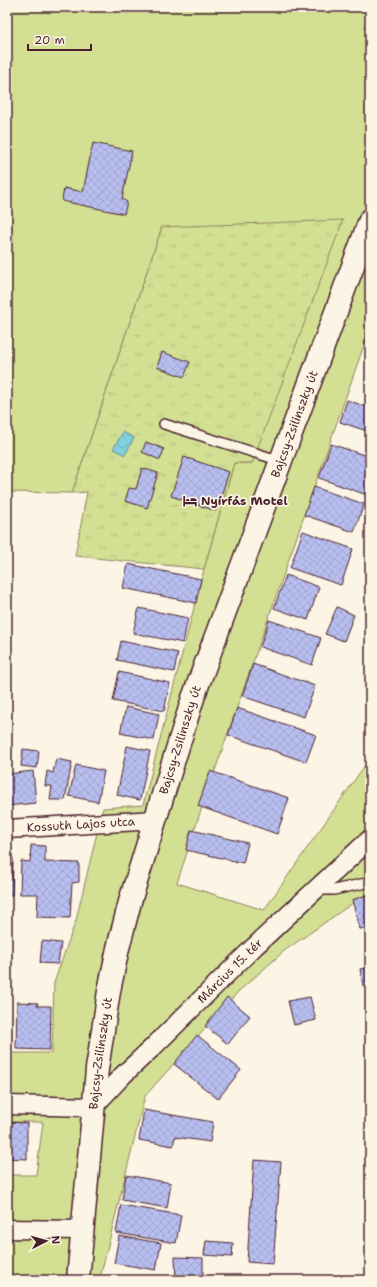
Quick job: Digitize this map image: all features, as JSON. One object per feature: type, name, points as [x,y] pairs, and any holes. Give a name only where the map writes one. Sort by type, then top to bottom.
[{"type":"main road","name":"Bajcsy-Zsilinszky út","points":[[78,1280],[93,1107],[100,1048],[116,955],[131,898],[193,698],[370,220]]},
{"type":"street","name":"Kossuth Lajos utca","points":[[7,829],[155,820]]},
{"type":"street","name":"Március 15. tér","points":[[93,1107],[123,1075],[254,947],[370,840]]},
{"type":"street","points":[[7,1105],[93,1107]]},
{"type":"street","points":[[7,1229],[82,1230]]},
{"type":"lane","points":[[164,424],[281,461]]},
{"type":"lane","points":[[316,890],[334,890],[370,882]]},
{"type":"green space","points":[[7,7],[370,7],[370,328],[199,816],[177,883],[264,910],[370,758],[370,894],[363,896],[284,951],[237,993],[145,1096],[101,1274],[102,1280],[7,1280],[7,1175],[36,1175],[43,1122],[7,1122],[7,1053],[52,1053],[54,983],[76,920],[103,808],[143,805],[204,569],[234,463],[252,463],[162,227],[72,493],[7,492]]},
{"type":"green space","points":[[343,220],[252,463],[234,463],[204,569],[75,556],[87,492],[72,493],[162,227]]},
{"type":"water","points":[[123,432],[134,438],[125,455],[113,449]]},
{"type":"building","points":[[93,143],[132,151],[122,199],[127,202],[124,214],[62,201],[64,188],[83,192]]},
{"type":"building","points":[[162,352],[190,362],[184,377],[157,367]]},
{"type":"building","points":[[347,400],[370,408],[370,432],[340,422]]},
{"type":"building","points":[[146,442],[164,449],[160,460],[142,452]]},
{"type":"building","points":[[331,444],[370,457],[370,496],[319,478]]},
{"type":"building","points":[[184,457],[229,472],[216,511],[171,496]]},
{"type":"building","points":[[142,468],[158,473],[147,508],[125,501],[129,488],[136,489]]},
{"type":"building","points":[[314,487],[364,504],[354,532],[304,515]]},
{"type":"building","points":[[303,531],[353,549],[341,585],[290,568]]},
{"type":"building","points":[[128,564],[201,579],[196,603],[123,588]]},
{"type":"building","points":[[286,575],[319,587],[308,620],[274,608]]},
{"type":"building","points":[[337,607],[354,615],[344,641],[325,634]]},
{"type":"building","points":[[139,608],[188,618],[183,643],[133,633]]},
{"type":"building","points":[[269,620],[321,638],[312,665],[260,647]]},
{"type":"building","points":[[121,641],[178,653],[174,672],[117,660]]},
{"type":"building","points":[[253,664],[315,686],[304,717],[242,696]]},
{"type":"building","points":[[119,672],[170,683],[164,711],[113,701]]},
{"type":"building","points":[[126,707],[159,714],[154,740],[120,733]]},
{"type":"building","points":[[237,708],[316,735],[306,762],[228,735]]},
{"type":"building","points":[[127,746],[150,751],[140,800],[117,795]]},
{"type":"building","points":[[23,749],[39,751],[37,768],[21,766]]},
{"type":"building","points":[[56,759],[72,762],[65,800],[50,800],[52,786],[45,786],[47,771],[53,773]]},
{"type":"building","points":[[76,765],[104,771],[98,802],[69,796]]},
{"type":"building","points":[[33,771],[36,803],[7,806],[7,774]]},
{"type":"building","points":[[210,771],[289,798],[277,834],[198,806]]},
{"type":"building","points":[[191,830],[248,843],[243,863],[186,850]]},
{"type":"building","points":[[31,845],[45,846],[45,862],[79,863],[79,882],[72,883],[70,918],[37,917],[38,894],[20,894],[21,861],[30,862]]},
{"type":"building","points":[[7,858],[13,858],[12,895],[7,895]]},
{"type":"building","points":[[370,894],[370,927],[360,929],[352,900]]},
{"type":"building","points":[[42,941],[61,943],[58,964],[40,963]]},
{"type":"building","points":[[370,967],[370,986],[363,986],[360,969]]},
{"type":"building","points":[[227,997],[250,1016],[228,1044],[205,1026]]},
{"type":"building","points":[[310,997],[316,1020],[294,1025],[288,1001]]},
{"type":"building","points":[[17,1002],[38,1003],[37,1006],[51,1006],[50,1050],[16,1049]]},
{"type":"building","points":[[197,1035],[241,1070],[218,1099],[174,1064]]},
{"type":"building","points":[[144,1110],[213,1122],[210,1142],[175,1137],[173,1146],[139,1140]]},
{"type":"building","points":[[7,1122],[27,1123],[27,1159],[7,1158]]},
{"type":"building","points":[[254,1160],[281,1162],[273,1264],[247,1262]]},
{"type":"building","points":[[126,1175],[171,1183],[167,1208],[122,1200]]},
{"type":"building","points":[[121,1205],[181,1215],[176,1243],[116,1233]]},
{"type":"building","points":[[119,1236],[161,1243],[156,1270],[114,1263]]},
{"type":"building","points":[[206,1241],[233,1243],[232,1257],[204,1255]]},
{"type":"building","points":[[175,1257],[203,1258],[203,1280],[176,1280]]},
{"type":"place","name":"Nyírfás Motel","points":[[190,501]]}]
